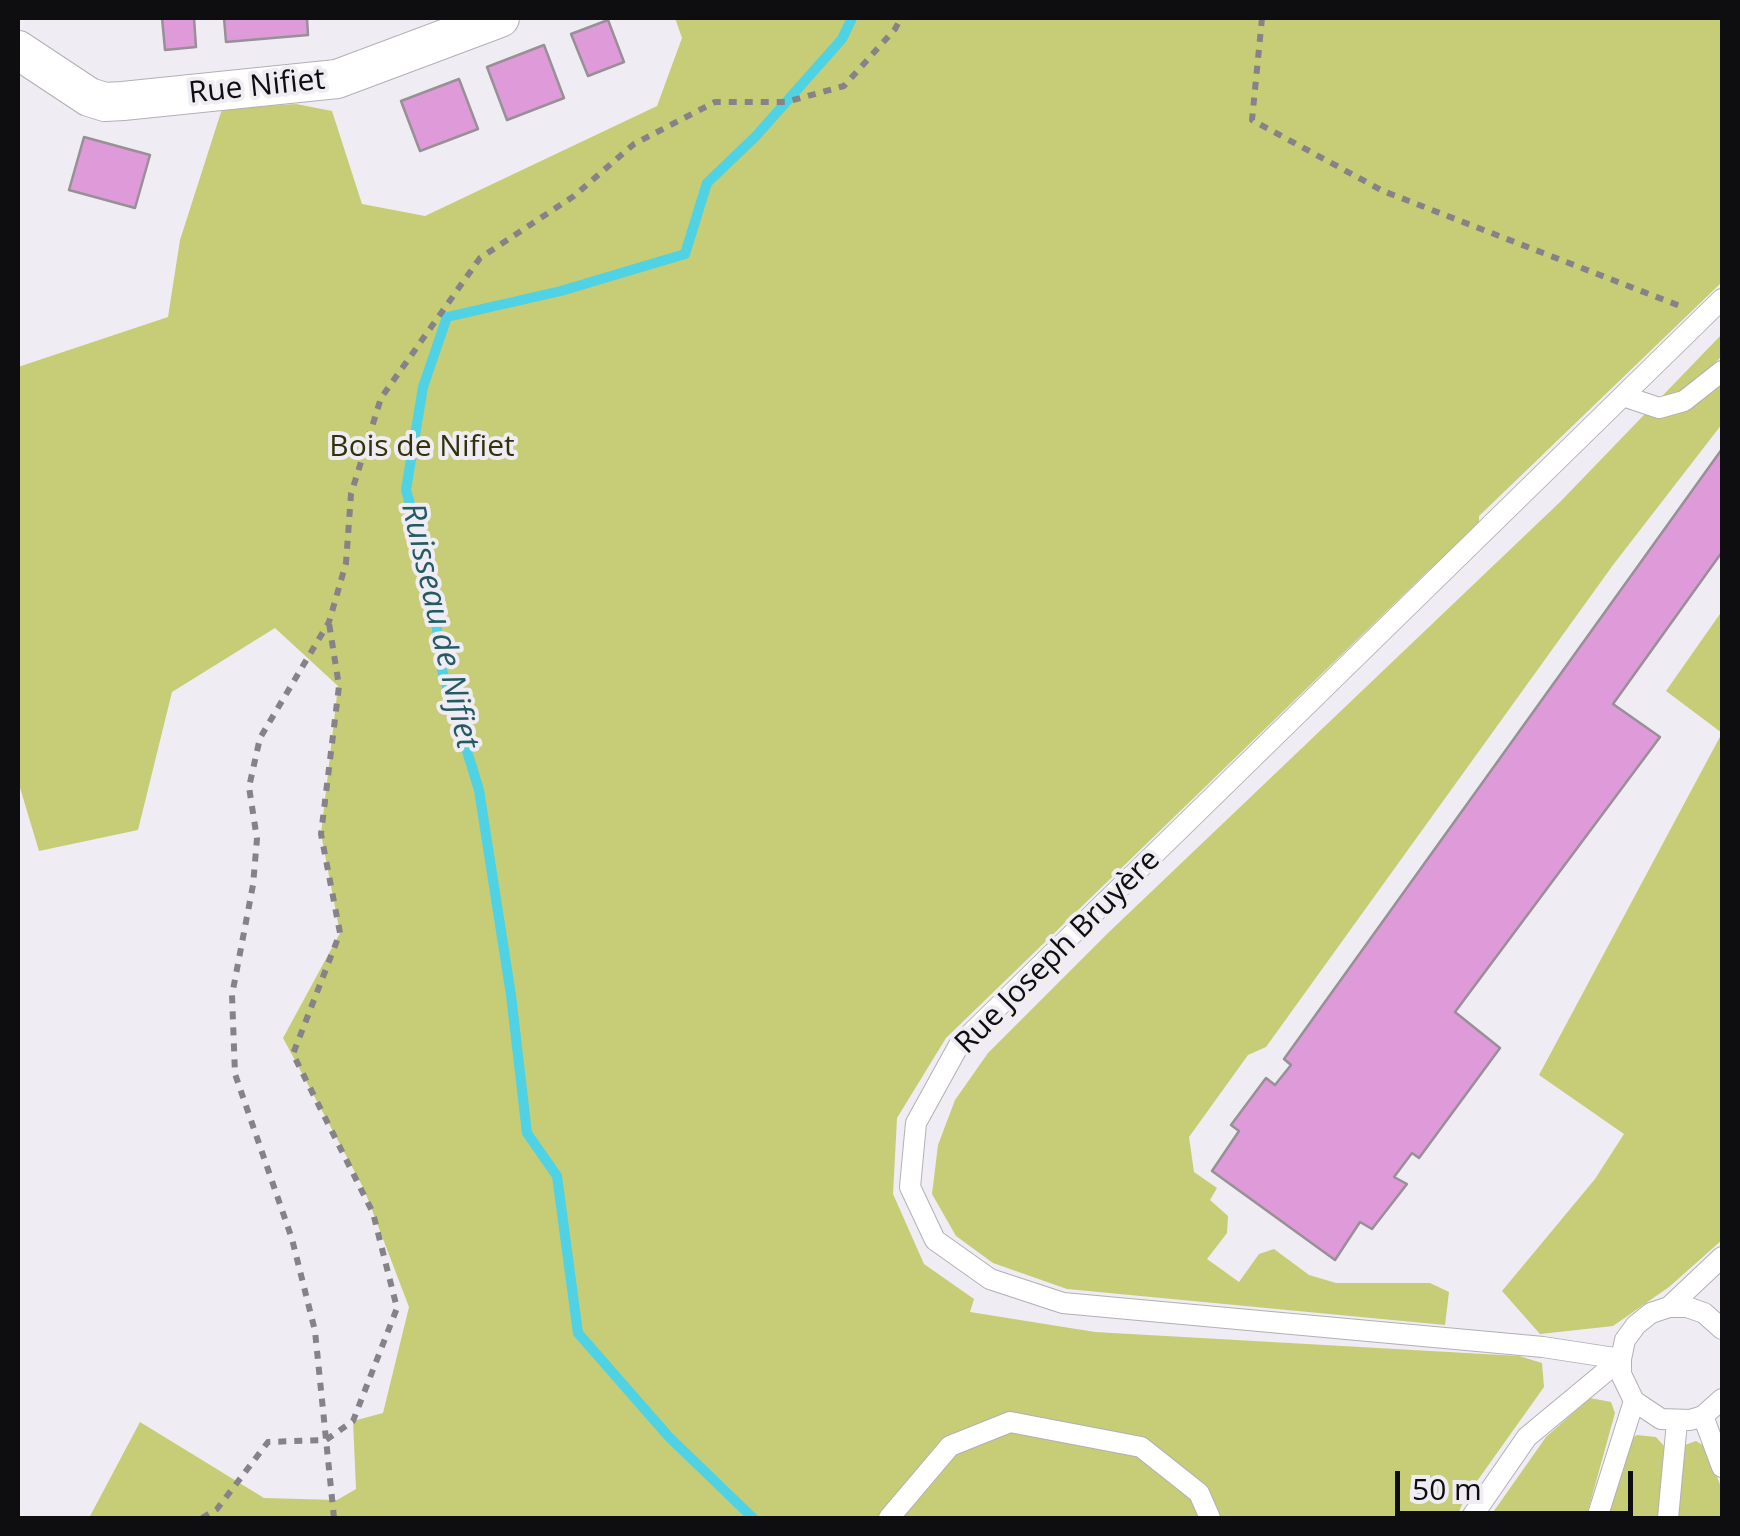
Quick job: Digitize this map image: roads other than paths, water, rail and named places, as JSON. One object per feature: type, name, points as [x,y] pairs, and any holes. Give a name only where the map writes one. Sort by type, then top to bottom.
[{"type":"street","name":"Rue Nifiet","points":[[18,50],[89,97],[104,102],[123,101],[338,79],[500,18]]},
{"type":"lane","name":"Rue Joseph Bruyère","points":[[1621,1358],[1543,1347],[1063,1303],[990,1280],[935,1240],[910,1187],[916,1123],[959,1045],[1722,299]]},
{"type":"lane","points":[[1624,396],[1659,408],[1684,401],[1722,370]]},
{"type":"lane","points":[[1668,1307],[1722,1257]]},
{"type":"lane","points":[[1722,1329],[1704,1313],[1687,1307],[1668,1307],[1636,1324],[1621,1358],[1621,1374],[1634,1401],[1660,1419],[1676,1422],[1702,1416],[1722,1398]]},
{"type":"lane","points":[[1471,1518],[1528,1436],[1621,1358]]},
{"type":"lane","points":[[1598,1518],[1634,1401]]},
{"type":"lane","points":[[1702,1416],[1722,1466]]},
{"type":"lane","points":[[890,1518],[950,1446],[1010,1422],[1142,1447],[1199,1493],[1210,1518]]},
{"type":"lane","points":[[1668,1518],[1676,1422]]},
{"type":"waterway","name":"Ruisseau de Nifiet","points":[[753,1518],[669,1437],[578,1333],[557,1176],[527,1133],[511,995],[479,790],[442,670],[430,573],[406,490],[423,387],[447,317],[561,291],[685,254],[707,183],[756,136],[842,39],[852,18]]},
{"type":"park label","name":"Bois de Nifiet","points":[[422,447]]}]
